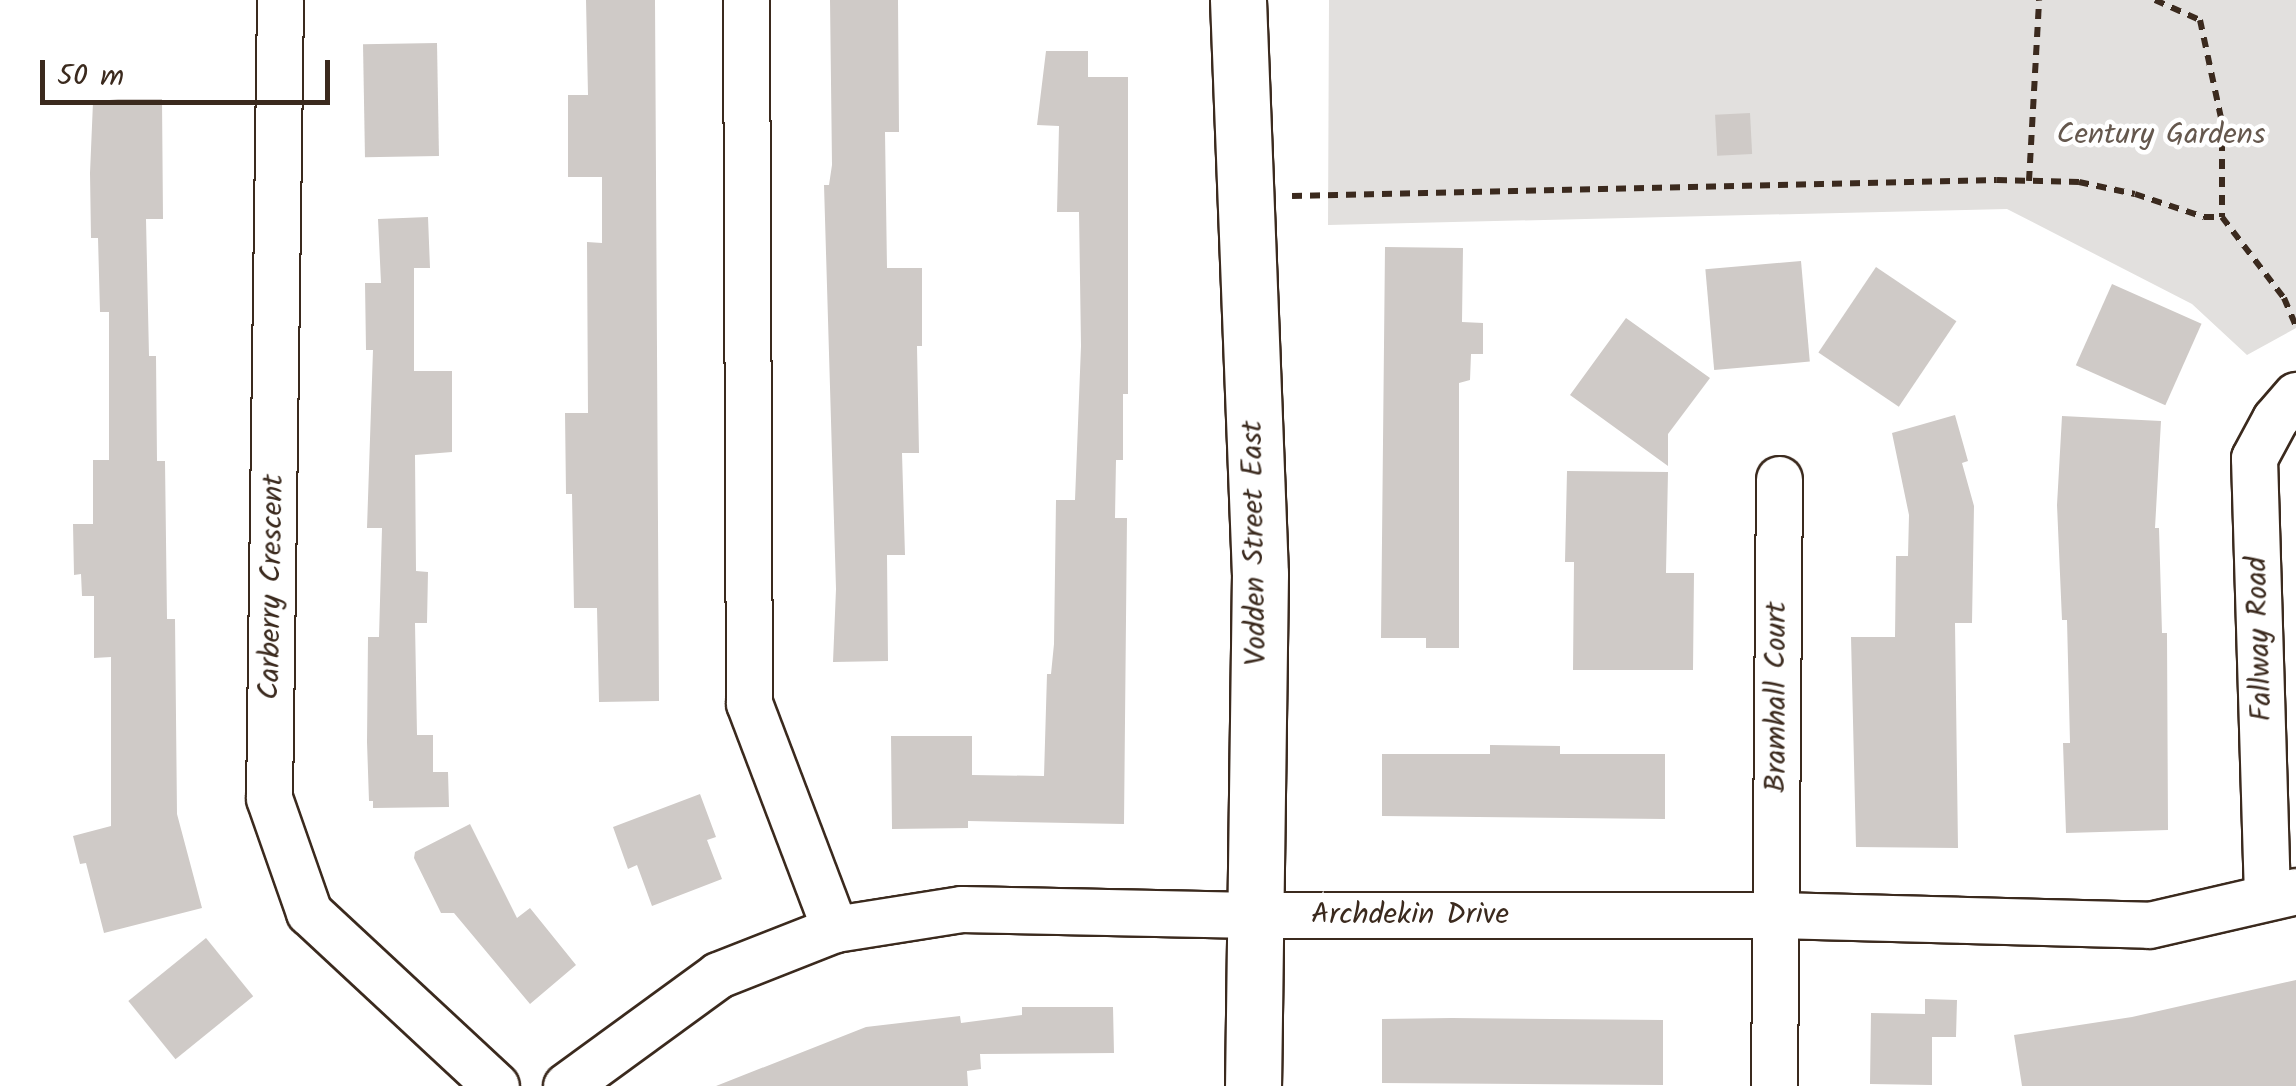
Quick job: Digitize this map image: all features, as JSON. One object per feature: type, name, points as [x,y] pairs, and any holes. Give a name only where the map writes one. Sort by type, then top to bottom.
[{"type":"street","name":"Carberry Crescent","points":[[280,0],[269,798],[309,912],[496,1086]]},
{"type":"street","points":[[746,0],[749,703],[835,928]]},
{"type":"street","name":"Vodden Street East","points":[[1238,0],[1260,574],[1253,1086]]},
{"type":"street","name":"Fallway Road","points":[[2282,893],[2254,458],[2275,419],[2296,395]]},
{"type":"street","name":"Bramhall Court","points":[[1774,1086],[1779,479]]},
{"type":"street","name":"Archdekin Drive","points":[[566,1086],[718,975],[835,928],[961,909],[1253,915],[1776,915],[2149,925],[2282,893]]},
{"type":"path","points":[[2029,181],[2039,0]]},
{"type":"path","points":[[2156,0],[2200,20],[2222,122],[2222,217],[2284,298],[2296,326]]},
{"type":"path","points":[[1246,198],[2029,181],[2078,182],[2135,194],[2204,217],[2222,217]]},
{"type":"green space","name":"Century Gardens","points":[[1329,0],[2296,0],[2296,328],[2247,355],[2192,304],[2007,209],[1328,225]]},
{"type":"building","points":[[586,0],[655,0],[659,701],[599,702],[597,608],[574,608],[572,494],[566,494],[565,413],[588,413],[587,242],[602,243],[602,177],[568,177],[568,95],[588,95]]},
{"type":"building","points":[[830,0],[898,0],[899,132],[885,132],[887,268],[922,268],[922,346],[917,346],[919,453],[902,453],[905,555],[887,555],[888,661],[833,662],[836,589],[824,185],[829,185],[832,165]]},
{"type":"building","points":[[437,43],[439,156],[365,157],[363,44]]},
{"type":"building","points":[[1046,51],[1088,51],[1088,77],[1128,77],[1128,394],[1123,394],[1123,460],[1116,460],[1115,518],[1127,518],[1124,824],[968,821],[968,828],[892,829],[891,736],[972,736],[972,775],[1044,776],[1047,674],[1051,674],[1054,644],[1056,500],[1075,500],[1081,346],[1079,212],[1057,212],[1059,126],[1037,125]]},
{"type":"building","points":[[162,99],[163,219],[146,219],[149,356],[156,356],[157,461],[165,461],[167,619],[175,619],[177,814],[202,908],[104,933],[86,863],[80,864],[73,836],[111,826],[111,657],[94,658],[94,596],[82,596],[81,574],[74,575],[73,524],[93,524],[93,460],[109,460],[109,312],[100,312],[98,238],[91,238],[90,173],[93,102]]},
{"type":"building","points":[[1750,113],[1752,154],[1717,156],[1715,115]]},
{"type":"building","points":[[428,217],[430,268],[414,268],[414,371],[452,371],[452,452],[415,455],[416,571],[428,572],[427,623],[415,623],[417,735],[433,735],[433,772],[448,772],[449,807],[373,808],[373,801],[369,801],[367,742],[368,637],[379,637],[382,528],[367,528],[373,350],[366,350],[365,283],[381,283],[378,219]]},
{"type":"building","points":[[1385,247],[1463,248],[1462,322],[1483,323],[1483,354],[1471,354],[1470,380],[1459,383],[1459,648],[1426,648],[1426,638],[1381,638]]},
{"type":"building","points":[[1801,261],[1810,362],[1714,370],[1705,269]]},
{"type":"building","points":[[1876,267],[1956,321],[1899,407],[1818,352]]},
{"type":"building","points":[[2112,284],[2202,324],[2165,405],[2076,365]]},
{"type":"building","points":[[1626,318],[1710,378],[1668,434],[1668,466],[1570,395]]},
{"type":"building","points":[[1955,415],[1968,461],[1962,463],[1974,506],[1972,623],[1955,623],[1958,848],[1856,847],[1851,637],[1895,637],[1896,556],[1908,556],[1909,515],[1892,433]]},
{"type":"building","points":[[2062,416],[2161,421],[2155,528],[2159,528],[2162,633],[2167,633],[2168,830],[2066,833],[2063,743],[2070,743],[2067,620],[2062,620],[2057,505]]},
{"type":"building","points":[[1567,471],[1668,472],[1666,573],[1694,573],[1693,670],[1573,670],[1574,562],[1565,562]]},
{"type":"building","points":[[1490,745],[1560,746],[1560,754],[1665,754],[1665,819],[1382,816],[1382,754],[1490,754]]},
{"type":"building","points":[[700,794],[716,837],[707,840],[722,879],[652,906],[637,865],[628,869],[613,827]]},
{"type":"building","points":[[470,824],[517,918],[530,908],[576,965],[530,1004],[454,913],[441,913],[414,858],[415,852]]},
{"type":"building","points":[[206,938],[253,996],[175,1059],[128,1001]]},
{"type":"building","points":[[2296,980],[2296,1086],[2022,1086],[2014,1035],[2132,1017]]},
{"type":"building","points":[[1925,999],[1957,1000],[1956,1037],[1932,1037],[1932,1085],[1870,1084],[1871,1013],[1925,1014]]},
{"type":"building","points":[[1022,1007],[1113,1007],[1114,1053],[980,1054],[981,1069],[967,1071],[968,1086],[716,1086],[866,1027],[960,1016],[961,1023],[1022,1015]]},
{"type":"building","points":[[1382,1019],[1663,1020],[1663,1085],[1382,1083]]}]
